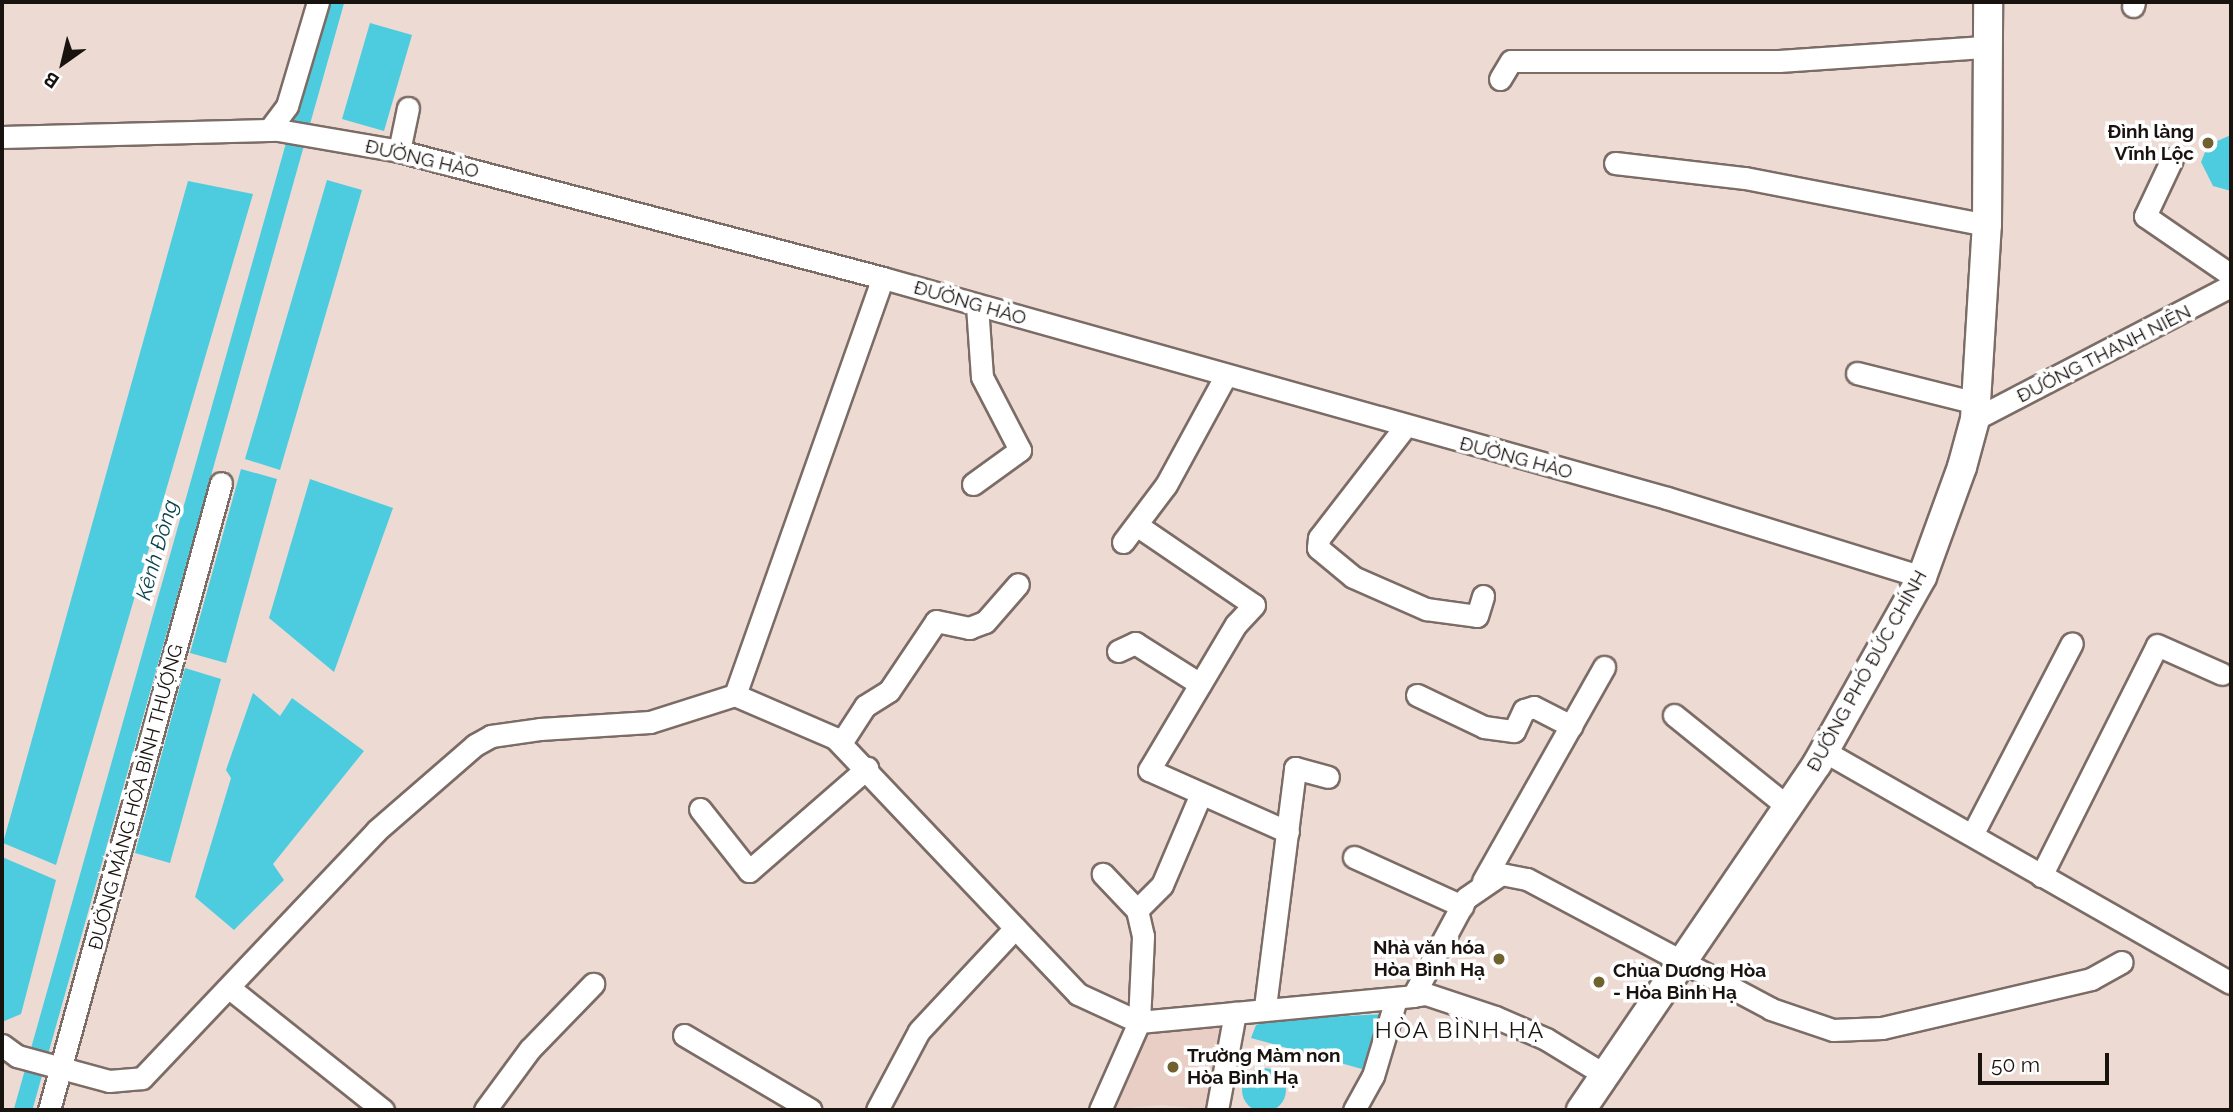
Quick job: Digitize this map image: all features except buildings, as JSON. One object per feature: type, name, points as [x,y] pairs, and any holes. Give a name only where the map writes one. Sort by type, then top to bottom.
[{"type":"main road","name":"ĐƯỜNG PHÓ ĐỨC CHÍNH","points":[[1581,1110],[1684,962],[1824,751],[1922,577],[1976,411],[1987,225],[1984,47],[1988,2]]},
{"type":"street","points":[[273,130],[287,106],[318,2]]},
{"type":"street","points":[[1500,79],[1511,61],[1779,61],[1984,47]]},
{"type":"street","points":[[399,151],[408,108]]},
{"type":"street","name":"ĐƯỜNG HÀO","points":[[2,137],[273,130],[399,151],[883,278],[1404,428],[1667,498],[1922,577]]},
{"type":"street","points":[[2172,159],[2146,216],[2231,275]]},
{"type":"street","points":[[1615,163],[1745,178],[1987,225]]},
{"type":"street","points":[[735,695],[883,278]]},
{"type":"street","name":"ĐƯỜNG THANH NIÊN","points":[[1976,411],[2231,286]]},
{"type":"street","points":[[973,484],[1020,450],[982,377],[977,305]]},
{"type":"street","points":[[1857,373],[1976,411]]},
{"type":"street","points":[[1123,542],[1138,526],[1225,377]]},
{"type":"street","points":[[1404,428],[1319,538],[1318,548],[1353,577],[1426,609],[1476,616],[1483,596]]},
{"type":"street","name":"ĐƯỜNG MÁNG HÒA BÌNH THƯỢNG","points":[[49,1110],[222,483]]},
{"type":"street","points":[[1138,526],[1254,605],[1200,684],[1149,770],[1200,796],[1287,832]]},
{"type":"street","points":[[841,743],[865,706],[889,691],[936,621],[969,628],[985,622],[1018,584]]},
{"type":"street","points":[[1118,651],[1135,643],[1200,684]]},
{"type":"street","points":[[1972,835],[2072,643]]},
{"type":"street","points":[[2041,876],[2157,645],[2222,674]]},
{"type":"street","points":[[1354,1110],[1373,1076],[1404,999],[1462,905],[1483,881],[1604,667]]},
{"type":"street","points":[[9,1050],[59,1069],[109,1081],[142,1078],[232,990],[376,831],[475,745],[491,736],[540,729],[650,722],[735,695],[841,743],[1078,994],[1139,1022],[1235,1013],[1265,1007],[1404,999],[1446,1000],[1534,1033],[1605,1075]]},
{"type":"street","points":[[1417,695],[1491,729],[1514,731],[1524,710],[1534,707],[1571,726]]},
{"type":"street","points":[[1674,715],[1788,807]]},
{"type":"street","points":[[1824,751],[2230,983]]},
{"type":"street","points":[[700,809],[749,872],[867,768]]},
{"type":"street","points":[[1265,1007],[1295,768],[1328,777]]},
{"type":"street","points":[[1137,909],[1162,885],[1200,796]]},
{"type":"street","points":[[1354,857],[1462,905]]},
{"type":"street","points":[[1100,1110],[1139,1022],[1143,936],[1137,909],[1103,874]]},
{"type":"street","points":[[1483,881],[1501,874],[1527,878],[1783,1014],[1851,1031],[2091,979],[2122,962]]},
{"type":"street","points":[[877,1110],[919,1031],[1015,928]]},
{"type":"street","points":[[485,1110],[530,1049],[593,984]]},
{"type":"street","points":[[232,990],[383,1110]]},
{"type":"street","points":[[1217,1110],[1235,1013]]},
{"type":"street","points":[[684,1035],[811,1110]]},
{"type":"shaded area","name":"Trường Màm non Hòa Bình Hạ","points":[[1229,1015],[1214,1110],[1161,1105],[1105,1110],[1142,1029]]},
{"type":"water","points":[[370,23],[412,35],[384,131],[342,119]]},
{"type":"water","points":[[2231,135],[2231,191],[2213,186],[2201,162],[2208,145]]},
{"type":"water","points":[[327,180],[362,190],[280,470],[245,459]]},
{"type":"water","points":[[188,181],[253,194],[56,865],[3,843]]},
{"type":"water","points":[[241,469],[277,479],[226,663],[190,653]]},
{"type":"water","points":[[310,479],[393,508],[334,672],[269,618]]},
{"type":"water","points":[[185,668],[221,679],[170,863],[135,853]]},
{"type":"water","points":[[253,693],[280,716],[292,698],[364,751],[273,864],[284,880],[234,930],[195,897],[231,778],[226,770]]},
{"type":"water","points":[[2,857],[56,880],[21,1014],[2,1022]]},
{"type":"water","points":[[1385,1014],[1369,1071],[1251,1038],[1256,1025],[1270,1020]]},
{"type":"water","points":[[1264,1068],[1280,1074],[1286,1090],[1280,1106],[1264,1112],[1248,1106],[1242,1090],[1248,1074]]},
{"type":"waterway","name":"Kênh Đông","points":[[23,1110],[335,2]]},
{"type":"place","name":"Đình làng Vĩnh Lộc","points":[[2208,143]]},
{"type":"place","name":"Nhà văn hóa Hòa Bình Hạ","points":[[1499,959]]},
{"type":"place","name":"Chùa Dương Hòa - Hòa Bình Hạ","points":[[1599,982]]},
{"type":"place","name":"Trường Màm non Hòa Bình Hạ","points":[[1173,1067]]},
{"type":"district","name":"HÒA BÌNH HẠ","points":[[1460,1030]]}]
